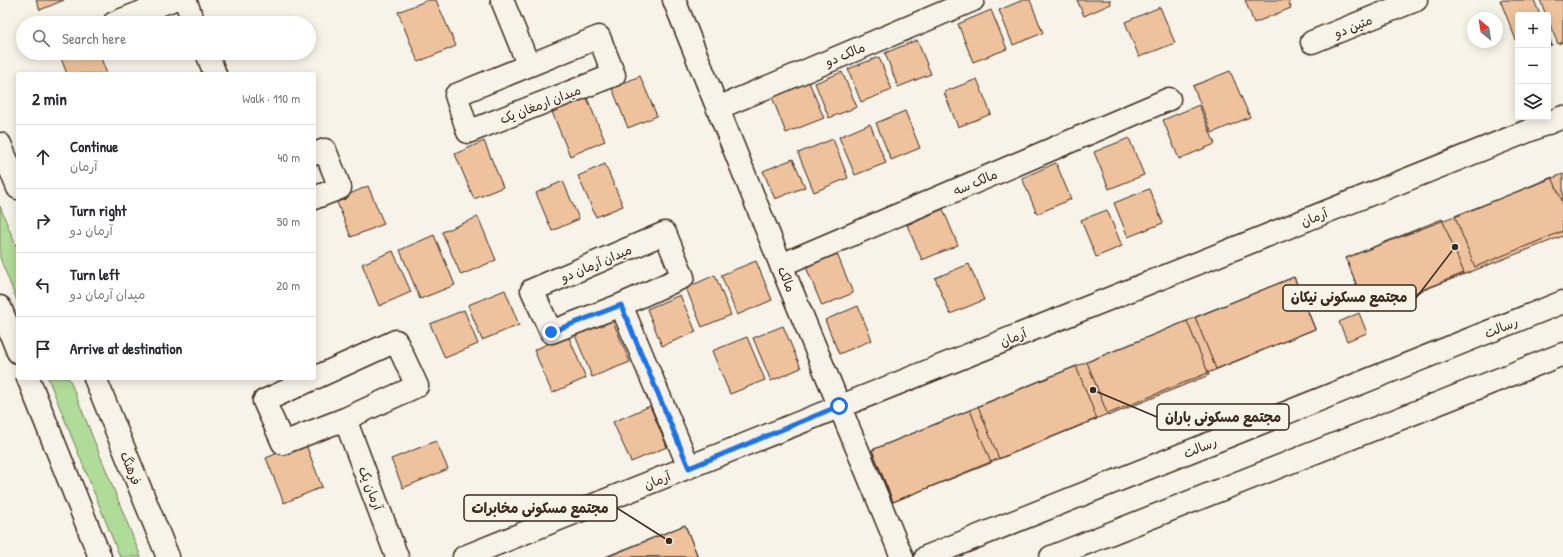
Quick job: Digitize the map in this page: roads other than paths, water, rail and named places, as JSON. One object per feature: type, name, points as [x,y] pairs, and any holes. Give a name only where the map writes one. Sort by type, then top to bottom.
[{"type":"street","points":[[126,16],[146,5],[172,0]]},
{"type":"street","points":[[185,0],[191,16]]},
{"type":"street","points":[[502,0],[528,64]]},
{"type":"street","name":"مالک","points":[[674,0],[781,265],[902,557]]},
{"type":"street","name":"مالک دو","points":[[718,108],[973,0]]},
{"type":"street","name":"متین دو","points":[[1312,42],[1416,0]]},
{"type":"street","name":"میدان ارمغان یک","points":[[599,37],[614,75],[468,132],[456,95],[528,64],[599,37]]},
{"type":"street","points":[[210,60],[214,72]]},
{"type":"street","name":"مالک سه","points":[[781,265],[1169,99]]},
{"type":"street","name":"آرمان","points":[[464,557],[1563,117]]},
{"type":"street","points":[[0,144],[16,183]]},
{"type":"street","points":[[316,153],[325,150],[340,188],[316,197]]},
{"type":"street","name":"میدان آرمان دو","points":[[664,234],[683,277],[621,305],[551,332],[532,290],[664,234]]},
{"type":"street","name":"رسالت","points":[[926,557],[1563,302]]},
{"type":"street","points":[[621,305],[689,468]]},
{"type":"street","points":[[0,307],[16,347]]},
{"type":"street","points":[[310,380],[264,401],[283,443],[345,419],[417,386],[396,341],[316,377]]},
{"type":"street","points":[[1051,557],[1563,354]]},
{"type":"street","points":[[29,380],[100,557]]},
{"type":"street","name":"فرهنگ","points":[[96,380],[168,557]]},
{"type":"street","name":"آرمان یک","points":[[345,419],[397,557]]},
{"type":"place","name":"مجتمع مسکونی نیکان","points":[[1455,247]]},
{"type":"place","name":"مجتمع مسکونی باران","points":[[1093,390]]},
{"type":"place","name":"مجتمع مسکونی مخابرات","points":[[669,541]]}]
